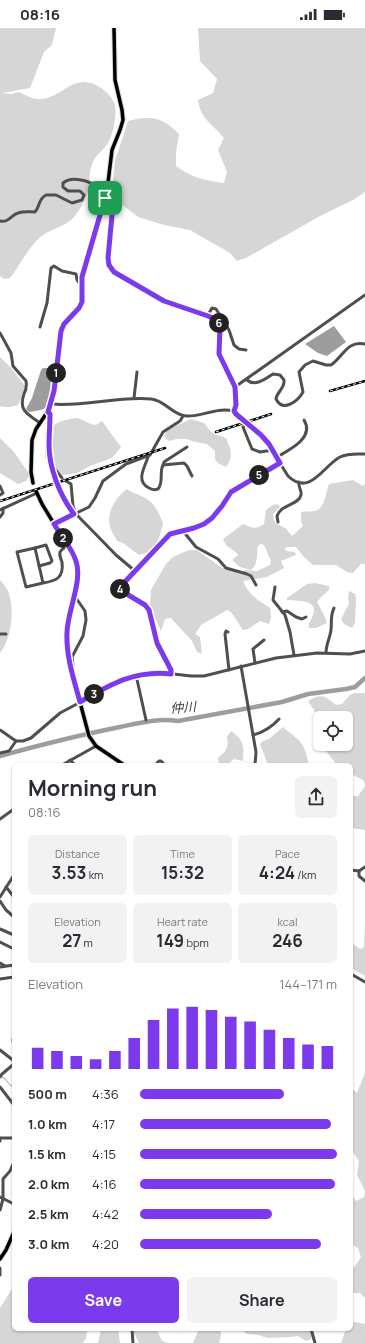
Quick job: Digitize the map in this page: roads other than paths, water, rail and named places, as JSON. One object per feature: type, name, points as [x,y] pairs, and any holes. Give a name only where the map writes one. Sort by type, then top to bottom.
[{"type":"main road","points":[[33,483],[31,472],[31,447],[34,433],[48,412],[51,404],[61,331],[64,324],[80,306],[82,298],[83,272],[107,191],[112,150],[123,120],[115,80],[114,28]]},
{"type":"main road","points":[[36,492],[75,558],[78,570],[68,624],[67,644],[71,668],[89,736],[96,746],[121,763]]},
{"type":"main road","points":[[0,1259],[12,1236]]},
{"type":"street","points":[[0,222],[7,221],[15,214],[26,211],[35,212],[38,208],[39,202],[46,195],[56,195],[72,203],[80,202],[84,197],[83,193],[78,190],[68,191],[63,187],[63,183],[69,179],[84,180],[107,191]]},
{"type":"street","points":[[105,198],[111,201],[113,205],[108,258],[109,265],[114,272],[164,301],[217,320],[219,324],[219,354],[235,387],[236,405],[234,411]]},
{"type":"street","points":[[40,327],[47,303],[51,268],[56,266],[62,271],[76,274],[77,280],[82,287]]},
{"type":"street","points":[[235,387],[365,295]]},
{"type":"street","points":[[208,316],[212,308],[216,309],[229,330],[234,345],[239,349],[246,350]]},
{"type":"street","points":[[0,334],[11,353],[13,366],[26,381],[26,388],[22,403],[23,408],[26,413],[40,423]]},
{"type":"street","points":[[246,380],[251,383],[259,382],[266,380],[273,374],[280,375],[284,380],[284,384],[276,399],[277,402],[287,406],[297,400],[303,392],[299,372],[305,365],[313,361],[331,365],[349,347],[357,344],[365,344]]},
{"type":"street","points":[[134,398],[137,372]]},
{"type":"street","points":[[51,404],[72,405],[134,398],[159,400],[183,416],[190,416],[223,409],[234,411],[261,435],[291,480],[299,482],[312,481],[340,457],[351,454],[365,454]]},
{"type":"street","points":[[48,412],[50,414],[49,447],[53,467],[61,492],[75,514],[106,546],[135,571]]},
{"type":"street","points":[[54,524],[86,509],[91,504],[105,479],[126,464],[148,456],[156,448],[163,432],[180,421],[183,416]]},
{"type":"street","points":[[276,457],[301,442],[306,430],[304,420]]},
{"type":"street","points":[[247,423],[243,429],[248,437],[252,449],[260,452],[272,450]]},
{"type":"street","points":[[148,456],[141,478],[146,486],[154,490],[160,488],[161,470],[164,462],[187,447]]},
{"type":"street","points":[[163,466],[184,463],[192,476]]},
{"type":"street","points":[[171,674],[171,670],[156,641],[155,631],[149,610],[145,605],[119,589],[170,534],[200,526],[209,521],[222,506],[231,492],[280,463]]},
{"type":"street","points":[[53,467],[62,478]]},
{"type":"street","points":[[66,481],[71,484],[75,514]]},
{"type":"street","points":[[278,522],[277,516],[280,510],[297,501],[300,497],[301,493],[298,486],[299,482]]},
{"type":"street","points":[[0,486],[3,493],[0,495]]},
{"type":"street","points":[[0,517],[3,513],[2,509],[36,492]]},
{"type":"street","points":[[183,531],[196,547],[218,559],[226,568],[251,576],[256,585]]},
{"type":"street","points":[[39,566],[52,561],[46,545],[17,552],[26,587],[53,581],[60,576],[62,568],[60,552],[67,546]]},
{"type":"street","points":[[35,548],[43,583]]},
{"type":"street","points":[[275,587],[272,600],[285,615],[290,632],[294,656]]},
{"type":"street","points":[[71,668],[73,665],[72,657],[83,636],[86,620],[85,611],[74,595]]},
{"type":"street","points":[[326,653],[331,630],[330,619],[334,608]]},
{"type":"street","points":[[282,612],[287,611],[302,619],[306,617]]},
{"type":"street","points":[[228,632],[225,634],[229,670]]},
{"type":"street","points":[[0,634],[6,634]]},
{"type":"street","points":[[255,663],[253,650],[264,640]]},
{"type":"street","points":[[0,730],[16,740],[23,741],[31,738],[60,713],[120,681],[136,675],[156,672],[204,676],[241,666],[294,656],[326,653],[350,654],[365,651]]},
{"type":"street","points":[[241,666],[256,752],[255,763]]},
{"type":"street","points":[[136,675],[146,720]]},
{"type":"street","points":[[253,735],[272,727],[279,720]]},
{"type":"street","points":[[0,753],[9,751],[16,740]]},
{"type":"street","points":[[65,763],[96,746]]},
{"type":"street","points":[[70,760],[73,763]]},
{"type":"street","points":[[0,819],[12,810]]},
{"type":"street","points":[[353,870],[359,871],[365,867]]},
{"type":"street","points":[[359,871],[359,876],[365,881]]},
{"type":"street","points":[[0,897],[12,878]]},
{"type":"street","points":[[6,887],[12,894]]},
{"type":"street","points":[[0,901],[6,910],[12,915]]},
{"type":"street","points":[[0,929],[12,934]]},
{"type":"street","points":[[0,942],[12,948]]},
{"type":"street","points":[[0,962],[6,966]]},
{"type":"street","points":[[0,968],[12,965]]},
{"type":"street","points":[[353,975],[365,982]]},
{"type":"street","points":[[0,979],[12,977]]},
{"type":"street","points":[[0,1050],[12,1059]]},
{"type":"street","points":[[0,1076],[12,1066]]},
{"type":"street","points":[[0,1087],[12,1102]]},
{"type":"street","points":[[0,1141],[0,1138],[12,1138]]},
{"type":"street","points":[[0,1210],[3,1179],[12,1166]]},
{"type":"street","points":[[1,1198],[12,1203]]},
{"type":"street","points":[[0,1268],[0,1275]]},
{"type":"street","points":[[132,1331],[133,1343]]},
{"type":"street","points":[[312,1331],[315,1343]]},
{"type":"waterway","name":"仲川","points":[[0,756],[45,744],[141,723],[163,720],[178,721],[282,702],[308,694],[346,689],[355,687],[365,678]]},
{"type":"waterway","points":[[2,1077],[12,1087]]},
{"type":"railway","points":[[330,391],[365,381]]},
{"type":"railway","points":[[216,432],[271,414]]},
{"type":"railway","points":[[0,501],[165,448]]}]
